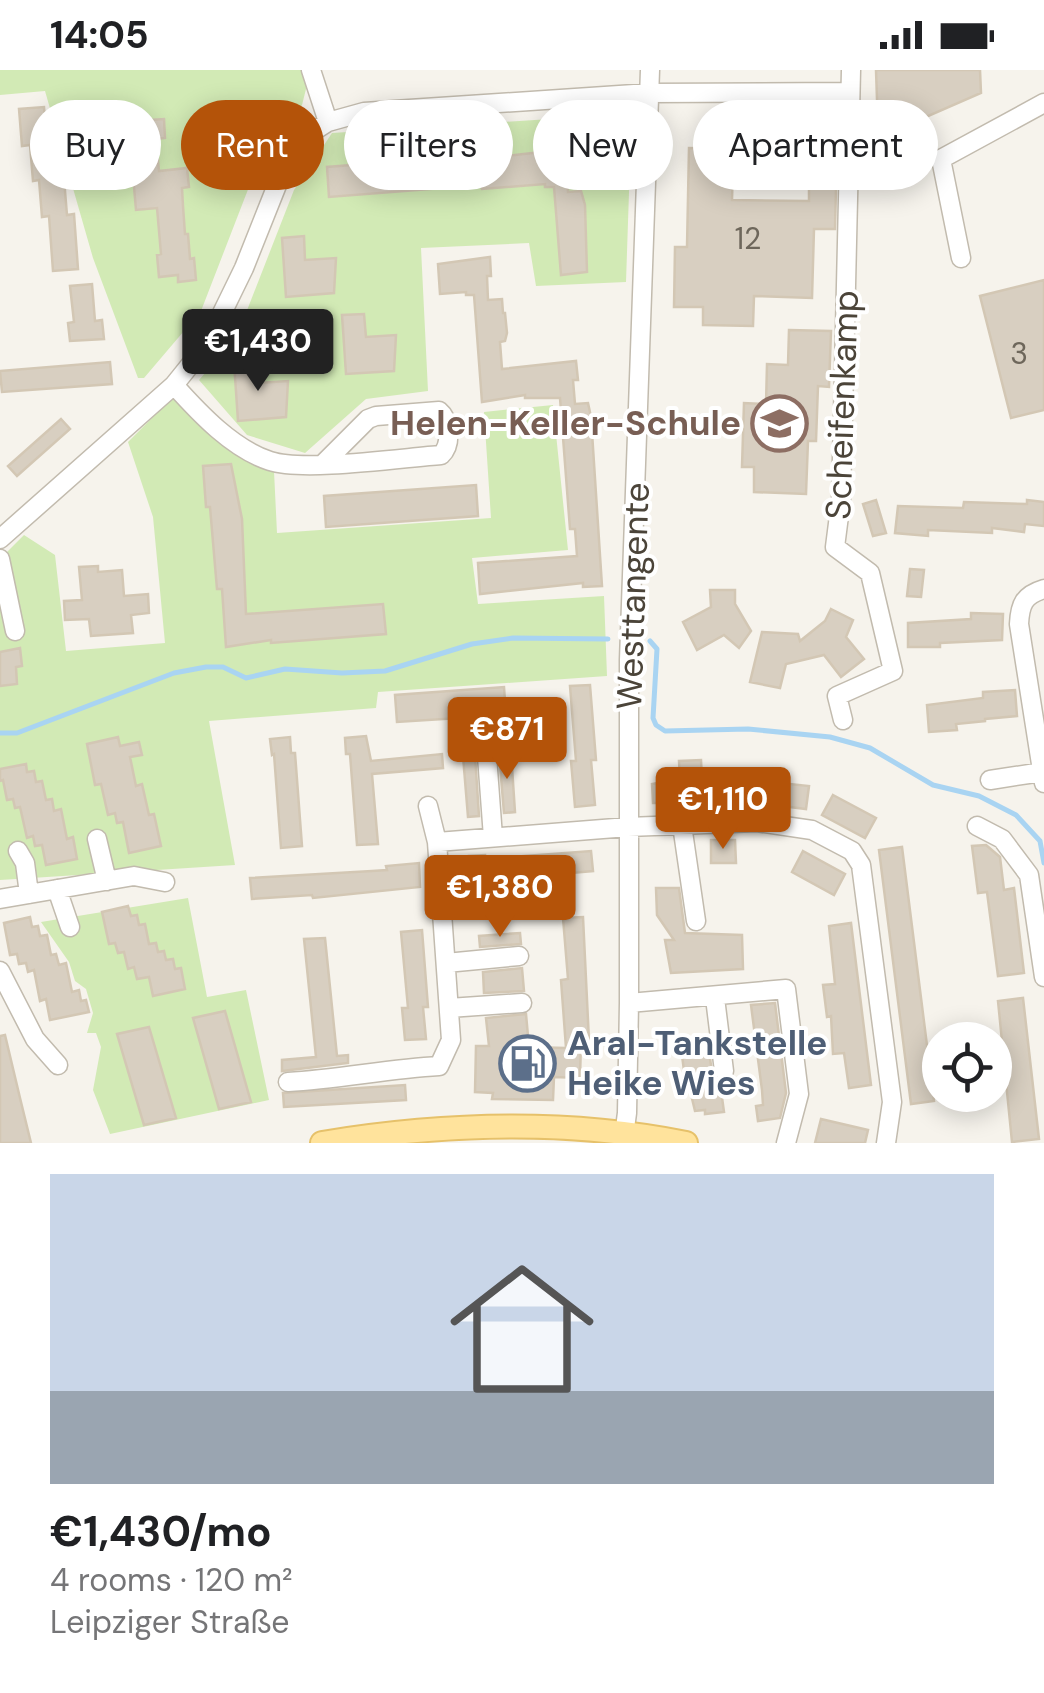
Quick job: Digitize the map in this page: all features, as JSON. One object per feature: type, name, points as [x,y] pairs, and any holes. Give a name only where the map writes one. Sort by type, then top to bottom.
[{"type":"main road","points":[[322,1143],[440,1129],[572,1127],[686,1143]]},
{"type":"street","points":[[311,70],[328,122]]},
{"type":"street","name":"Westtangente","points":[[624,1137],[629,660],[650,70]]},
{"type":"street","name":"Scheifenkamp","points":[[843,720],[837,696],[894,672],[870,574],[836,547],[842,500],[851,70]]},
{"type":"street","points":[[0,538],[174,385],[206,344],[244,268],[290,155],[306,136],[328,122],[364,112],[649,93],[850,92]]},
{"type":"street","points":[[960,258],[940,159],[1044,102]]},
{"type":"street","points":[[174,385],[196,409],[248,452],[274,463],[324,463],[441,455],[448,444],[446,419],[439,411],[368,419],[324,463]]},
{"type":"street","points":[[0,558],[16,631]]},
{"type":"street","points":[[990,780],[1043,778],[1019,624],[1020,608],[1026,597],[1044,588]]},
{"type":"street","points":[[487,756],[494,837]]},
{"type":"street","points":[[288,1082],[358,1078],[370,1070],[439,1066],[451,1040],[437,842],[428,806]]},
{"type":"street","points":[[437,842],[628,827],[757,822],[812,830],[852,851],[865,876],[892,1102],[886,1143]]},
{"type":"street","points":[[682,824],[696,921]]},
{"type":"street","points":[[978,826],[1002,839],[1030,876],[1044,977]]},
{"type":"street","points":[[98,839],[107,881]]},
{"type":"street","points":[[18,851],[25,863],[30,894]]},
{"type":"street","points":[[0,899],[134,876],[165,882]]},
{"type":"street","points":[[57,889],[70,927]]},
{"type":"street","points":[[446,962],[519,956]]},
{"type":"street","points":[[0,972],[36,1039],[58,1064]]},
{"type":"street","points":[[628,1003],[786,989],[799,1094],[786,1143]]},
{"type":"street","points":[[715,998],[724,1071]]},
{"type":"street","points":[[449,1008],[522,1003]]},
{"type":"green space","points":[[0,70],[305,70],[303,100],[181,100],[181,190],[248,190],[201,311],[144,378],[138,378],[93,258],[73,190],[161,190],[161,100],[48,100],[45,91],[0,95]]},
{"type":"green space","points":[[533,120],[533,190],[629,190],[626,282],[536,286],[529,243],[421,248],[428,391],[366,399],[305,453],[247,435],[199,380],[237,336],[294,190],[324,190],[324,145],[332,133],[344,132],[344,190],[513,190],[513,121]]},
{"type":"green space","points":[[172,398],[228,444],[274,471],[277,533],[491,518],[484,412],[553,405],[568,550],[472,558],[478,604],[604,596],[607,676],[378,692],[376,708],[209,721],[235,865],[0,880],[0,559],[24,535],[55,555],[66,651],[165,643],[153,517],[128,442]]},
{"type":"green space","points":[[188,898],[207,997],[246,990],[269,1100],[110,1134],[93,1090],[101,1047],[96,1033],[87,1033],[93,1013],[86,989],[75,981],[69,962],[41,922]]},
{"type":"building","points":[[876,70],[980,70],[981,93],[938,112],[938,100],[877,100]]},
{"type":"building","points":[[30,108],[30,145],[22,146],[19,109]]},
{"type":"building","points":[[161,119],[165,138],[161,138]]},
{"type":"building","points":[[689,148],[693,148],[693,190],[732,190],[732,200],[809,201],[809,190],[836,190],[835,229],[814,229],[812,298],[754,296],[753,326],[703,325],[703,307],[674,307],[675,247],[687,247]]},
{"type":"building","points":[[533,153],[533,185],[513,187],[513,155]]},
{"type":"building","points":[[344,166],[344,190],[418,190],[329,197],[327,167]]},
{"type":"building","points":[[181,169],[185,234],[190,259],[194,258],[196,280],[178,282],[178,275],[159,277],[157,208],[136,210],[134,190],[161,190],[161,171]]},
{"type":"building","points":[[40,190],[65,190],[67,215],[74,214],[78,269],[53,271],[49,216],[42,217]]},
{"type":"building","points":[[554,190],[581,191],[587,272],[561,275]]},
{"type":"building","points":[[304,236],[305,260],[336,258],[334,293],[286,297],[282,238]]},
{"type":"building","points":[[490,257],[488,300],[502,299],[505,313],[507,333],[505,341],[500,342],[502,369],[576,361],[575,404],[588,403],[591,417],[602,586],[583,587],[583,583],[480,594],[478,563],[577,556],[575,529],[570,529],[560,398],[525,395],[482,402],[474,295],[440,294],[438,264]]},
{"type":"building","points":[[1044,280],[1044,410],[1011,418],[980,296]]},
{"type":"building","points":[[92,284],[95,321],[102,320],[104,339],[70,341],[68,323],[74,322],[70,286]]},
{"type":"building","points":[[364,314],[366,337],[396,335],[394,371],[346,374],[342,315]]},
{"type":"building","name":"Helen-Keller-Schule","points":[[789,330],[831,331],[829,387],[818,386],[816,441],[808,441],[806,494],[754,492],[754,467],[742,467],[744,403],[766,404],[767,364],[788,365]]},
{"type":"building","points":[[256,360],[258,383],[288,381],[286,417],[238,421],[234,362]]},
{"type":"building","points":[[110,362],[112,384],[2,392],[0,371]]},
{"type":"building","points":[[61,419],[70,429],[17,476],[8,466]]},
{"type":"building","points":[[231,464],[242,519],[246,614],[383,604],[386,634],[271,640],[226,647],[222,589],[217,589],[203,466]]},
{"type":"building","points":[[476,485],[478,516],[326,527],[324,496]]},
{"type":"building","points":[[876,500],[886,533],[873,536],[863,504]]},
{"type":"building","points":[[1027,500],[1044,502],[1044,526],[1025,524],[1024,532],[992,528],[992,533],[895,533],[898,506],[963,508],[964,502],[1027,504]]},
{"type":"building","points":[[98,566],[98,572],[122,570],[124,596],[148,594],[149,613],[131,615],[133,633],[91,636],[89,619],[65,620],[64,601],[82,600],[79,567]]},
{"type":"building","points":[[910,569],[924,570],[921,597],[907,596]]},
{"type":"building","points":[[710,590],[735,590],[735,604],[751,631],[739,648],[724,635],[697,650],[683,622],[711,607]]},
{"type":"building","points":[[831,609],[853,620],[846,637],[864,659],[841,677],[824,655],[786,664],[780,688],[750,682],[762,632],[798,634],[800,641],[825,621]]},
{"type":"building","points":[[971,613],[1003,614],[1002,640],[908,647],[908,623],[971,619]]},
{"type":"building","points":[[20,648],[22,666],[16,667],[17,684],[0,686],[0,652]]},
{"type":"building","points":[[590,685],[595,805],[575,807],[570,686]]},
{"type":"building","points":[[504,687],[506,715],[397,722],[395,695]]},
{"type":"building","points":[[1015,690],[1017,716],[956,724],[957,730],[929,732],[927,705],[983,698],[983,692]]},
{"type":"building","points":[[366,736],[371,761],[442,754],[443,768],[372,774],[378,844],[357,845],[350,754],[346,754],[345,738]]},
{"type":"building","points":[[118,737],[120,746],[139,742],[142,755],[130,757],[136,786],[142,784],[161,846],[129,853],[123,822],[117,823],[115,813],[108,815],[101,784],[95,785],[87,744]]},
{"type":"building","points":[[290,737],[291,753],[295,753],[302,846],[281,848],[270,739]]},
{"type":"building","points":[[511,752],[515,812],[504,813],[499,753]]},
{"type":"building","points":[[475,755],[479,816],[468,817],[463,756]]},
{"type":"building","points":[[701,760],[702,780],[733,779],[733,803],[653,803],[652,784],[680,779],[679,761]]},
{"type":"building","points":[[26,764],[27,772],[34,771],[36,782],[42,781],[46,800],[52,799],[54,811],[61,809],[67,839],[73,837],[77,859],[46,865],[42,845],[35,846],[33,836],[27,838],[20,807],[15,808],[13,799],[7,800],[3,780],[0,781],[0,769]]},
{"type":"building","points":[[761,781],[809,786],[806,809],[758,803]]},
{"type":"building","points":[[833,795],[876,818],[865,838],[822,815]]},
{"type":"building","points":[[711,840],[735,840],[736,863],[711,863]]},
{"type":"building","points":[[986,845],[1000,857],[1004,890],[1014,888],[1024,973],[998,976],[987,892],[978,893],[972,846]]},
{"type":"building","points":[[902,847],[924,1022],[922,1103],[911,1104],[879,850]]},
{"type":"building","points":[[591,851],[593,871],[487,880],[486,875],[471,876],[469,856],[485,855],[485,859]]},
{"type":"building","points":[[803,851],[845,874],[834,895],[792,872]]},
{"type":"building","points":[[419,863],[420,887],[313,898],[312,895],[252,899],[250,878],[387,870],[386,866]]},
{"type":"building","points":[[656,888],[679,888],[685,933],[742,935],[743,969],[671,973],[665,940],[674,940],[657,915]]},
{"type":"building","points":[[128,906],[131,916],[137,915],[139,925],[145,924],[149,944],[156,943],[166,960],[173,959],[175,969],[181,968],[185,989],[153,996],[149,977],[137,979],[134,967],[128,969],[124,952],[118,953],[115,943],[109,944],[102,912]]},
{"type":"building","points":[[30,917],[40,936],[47,935],[51,955],[56,954],[59,965],[66,963],[72,992],[79,990],[89,1012],[50,1020],[46,999],[40,1001],[34,970],[28,972],[26,963],[19,964],[17,954],[10,955],[4,923]]},
{"type":"building","points":[[583,917],[589,1041],[581,1042],[580,1078],[554,1077],[553,1100],[492,1099],[493,1093],[475,1092],[476,1046],[489,1046],[486,1018],[526,1014],[529,1047],[566,1048],[561,980],[568,979],[563,918]]},
{"type":"building","points":[[851,923],[871,1085],[849,1088],[844,1053],[833,1054],[831,1016],[827,1017],[823,985],[835,984],[829,926]]},
{"type":"building","points":[[422,930],[428,1007],[423,1007],[426,1039],[405,1040],[402,1008],[408,1008],[401,932]]},
{"type":"building","points":[[520,933],[521,944],[480,947],[479,936]]},
{"type":"building","points":[[325,938],[337,1056],[348,1055],[348,1063],[282,1071],[282,1060],[316,1057],[304,939]]},
{"type":"building","points":[[522,968],[524,991],[484,993],[483,972]]},
{"type":"building","points":[[1023,998],[1039,1139],[1012,1142],[1012,1022],[1000,1022],[998,1001]]},
{"type":"building","points":[[775,1003],[786,1093],[780,1118],[758,1121],[756,1106],[763,1105],[751,1005]]},
{"type":"building","points":[[225,1011],[251,1102],[219,1109],[193,1018]]},
{"type":"building","points":[[149,1027],[176,1118],[144,1125],[117,1034]]},
{"type":"building","points":[[5,1035],[31,1143],[0,1143],[0,1036]]},
{"type":"building","points":[[707,1036],[712,1073],[720,1083],[724,1112],[705,1114],[705,1110],[695,1111],[686,1086],[680,1040]]},
{"type":"building","points":[[405,1085],[406,1100],[284,1107],[283,1093]]},
{"type":"building","points":[[821,1119],[868,1130],[865,1143],[815,1143]]},
{"type":"waterway","points":[[0,733],[17,733],[174,673],[206,667],[223,667],[246,678],[285,669],[385,671],[472,644],[513,638],[608,639]]},
{"type":"waterway","points":[[650,641],[657,649],[653,718],[665,731],[748,729],[830,737],[870,748],[933,785],[979,796],[1016,815],[1040,841],[1044,863]]},
{"type":"place","name":"Helen-Keller-Schule","points":[[780,423]]},
{"type":"place","name":"Aral-Tankstelle Heike Wies","points":[[528,1063]]}]
